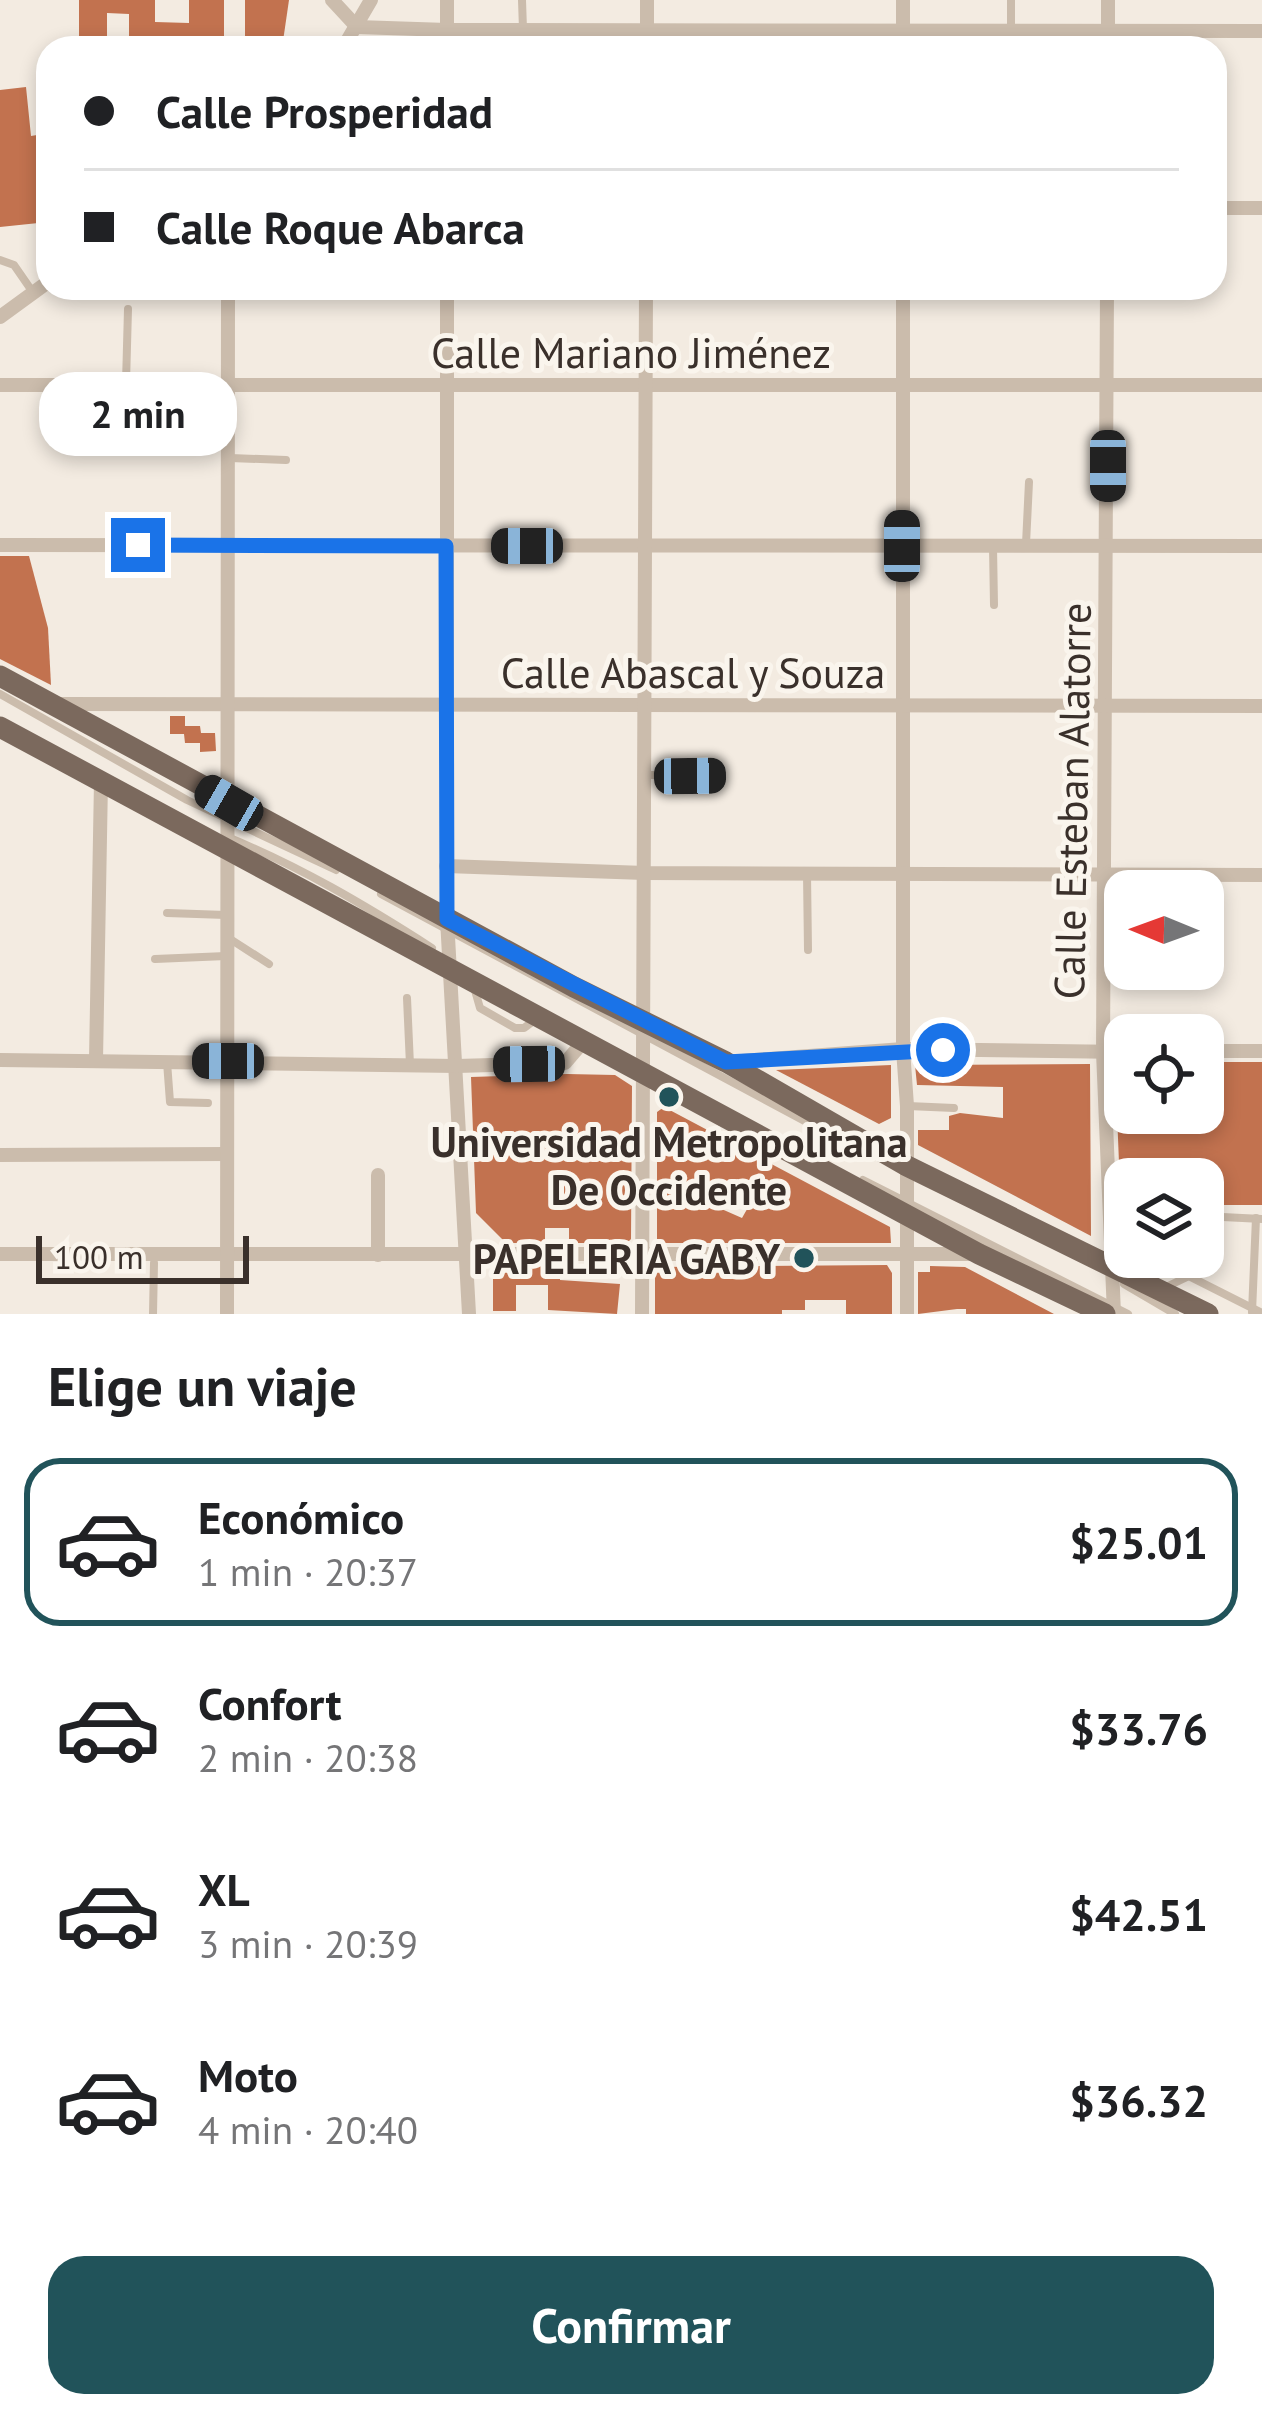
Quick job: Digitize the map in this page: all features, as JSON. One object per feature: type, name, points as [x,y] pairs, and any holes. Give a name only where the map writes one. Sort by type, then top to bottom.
[{"type":"main road","points":[[0,676],[229,811],[643,1030],[726,1062],[905,1170],[1104,1267]]},
{"type":"main road","points":[[0,723],[452,966],[537,1018],[644,1068],[905,1207],[979,1254],[1111,1311]]},
{"type":"main road","points":[[1131,1278],[1208,1314]]},
{"type":"street","points":[[332,0],[357,27],[447,30],[1262,31],[1262,19]]},
{"type":"street","points":[[351,36],[371,0]]},
{"type":"street","points":[[447,0],[447,36]]},
{"type":"street","points":[[647,0],[647,36]]},
{"type":"street","points":[[903,0],[903,36]]},
{"type":"street","points":[[1108,0],[1108,36]]},
{"type":"street","points":[[1227,208],[1262,208]]},
{"type":"street","points":[[0,316],[36,290]]},
{"type":"street","points":[[226,1314],[227,300]]},
{"type":"street","points":[[447,300],[446,866],[470,1314]]},
{"type":"street","points":[[643,1314],[646,300]]},
{"type":"street","points":[[903,300],[907,1314]]},
{"type":"street","name":"Calle Esteban Alatorre","points":[[1104,870],[1107,300]]},
{"type":"street","name":"Calle Mariano Jiménez","points":[[0,385],[1262,386]]},
{"type":"street","points":[[0,544],[1262,546]]},
{"type":"street","name":"Calle Abascal y Souza","points":[[53,704],[1262,706]]},
{"type":"street","points":[[95,1060],[101,781]]},
{"type":"street","points":[[446,866],[645,873],[1104,874]]},
{"type":"street","name":"Calle Esteban Alatorre","points":[[1104,874],[1103,1052],[1111,1158]]},
{"type":"street","points":[[1224,875],[1262,875]]},
{"type":"street","points":[[0,1060],[565,1063],[583,1042]]},
{"type":"street","points":[[726,1062],[903,1049],[1103,1052]]},
{"type":"street","points":[[1224,1051],[1262,1051]]},
{"type":"street","points":[[0,1155],[227,1154]]},
{"type":"street","points":[[378,1175],[378,1255]]},
{"type":"street","points":[[0,1254],[979,1254]]},
{"type":"street","name":"Calle Esteban Alatorre","points":[[1111,1278],[1111,1311]]},
{"type":"lane","points":[[522,0],[523,30]]},
{"type":"lane","points":[[1011,0],[1011,31]]},
{"type":"lane","points":[[0,260],[14,265],[33,292]]},
{"type":"lane","points":[[126,385],[128,309]]},
{"type":"lane","points":[[229,458],[286,460]]},
{"type":"lane","points":[[1026,546],[1028,482]]},
{"type":"lane","points":[[993,546],[994,605]]},
{"type":"lane","points":[[0,694],[89,747],[229,811]]},
{"type":"lane","points":[[0,723],[228,845]]},
{"type":"lane","points":[[645,775],[721,775]]},
{"type":"lane","points":[[806,873],[808,950]]},
{"type":"lane","points":[[167,913],[227,915]]},
{"type":"lane","points":[[227,938],[269,964]]},
{"type":"lane","points":[[155,959],[227,956]]},
{"type":"lane","points":[[452,966],[644,1068]]},
{"type":"lane","points":[[407,998],[410,1064]]},
{"type":"lane","points":[[643,1030],[905,1170]]},
{"type":"lane","points":[[167,1060],[170,1102],[208,1103]]},
{"type":"lane","points":[[907,1106],[954,1108]]},
{"type":"lane","points":[[905,1207],[1111,1311],[1128,1314]]},
{"type":"lane","points":[[1189,1278],[1255,1312],[1259,1218],[1224,1217]]},
{"type":"lane","points":[[153,1314],[154,1263]]},
{"type":"lane","points":[[1122,1278],[1174,1314]]},
{"type":"lane","points":[[1161,1290],[1185,1278]]},
{"type":"building","points":[[79,0],[155,0],[155,22],[189,23],[189,0],[224,0],[224,36],[129,36],[129,14],[107,13],[107,36],[79,36]]},
{"type":"building","points":[[245,0],[289,0],[284,36],[245,36]]},
{"type":"building","points":[[26,87],[31,136],[36,135],[36,223],[0,227],[0,90]]},
{"type":"building","points":[[0,556],[29,556],[48,628],[51,685],[0,659]]},
{"type":"building","points":[[170,716],[185,716],[185,726],[215,733],[216,751],[200,752],[200,743],[185,743],[184,734],[170,734]]},
{"type":"building","points":[[1224,1062],[1262,1062],[1262,1205],[1224,1205],[1224,1158],[1119,1158],[1118,1134],[1224,1134]]},
{"type":"building","points":[[1090,1064],[1091,1236],[918,1145],[918,1130],[949,1130],[949,1116],[1003,1118],[1003,1087],[917,1085],[915,1065]]},
{"type":"building","points":[[891,1065],[891,1118],[879,1124],[776,1070]]},
{"type":"building","points":[[615,1075],[632,1086],[631,1239],[627,1243],[569,1243],[569,1228],[545,1228],[545,1243],[506,1243],[476,1213],[471,1077]]},
{"type":"building","points":[[664,1107],[890,1227],[891,1243],[657,1243],[657,1112]],"holes":[[[727,1182],[754,1197],[742,1218],[717,1207]]]},
{"type":"building","points":[[887,1265],[892,1273],[892,1314],[846,1314],[846,1300],[805,1300],[805,1310],[782,1310],[782,1314],[655,1314],[659,1267]]},
{"type":"building","points":[[560,1266],[560,1280],[620,1284],[617,1314],[548,1310],[548,1285],[516,1285],[516,1311],[493,1311],[493,1267]]},
{"type":"building","points":[[930,1266],[965,1267],[1054,1314],[966,1314],[966,1309],[957,1309],[918,1314],[918,1272],[930,1272]]},
{"type":"place","name":"Universidad Metropolitana De Occidente","points":[[669,1097]]},
{"type":"place","name":"PAPELERIA GABY","points":[[804,1258]]},
{"type":"route","points":[[138,545],[446,546],[447,919],[726,1062],[943,1050]]}]
